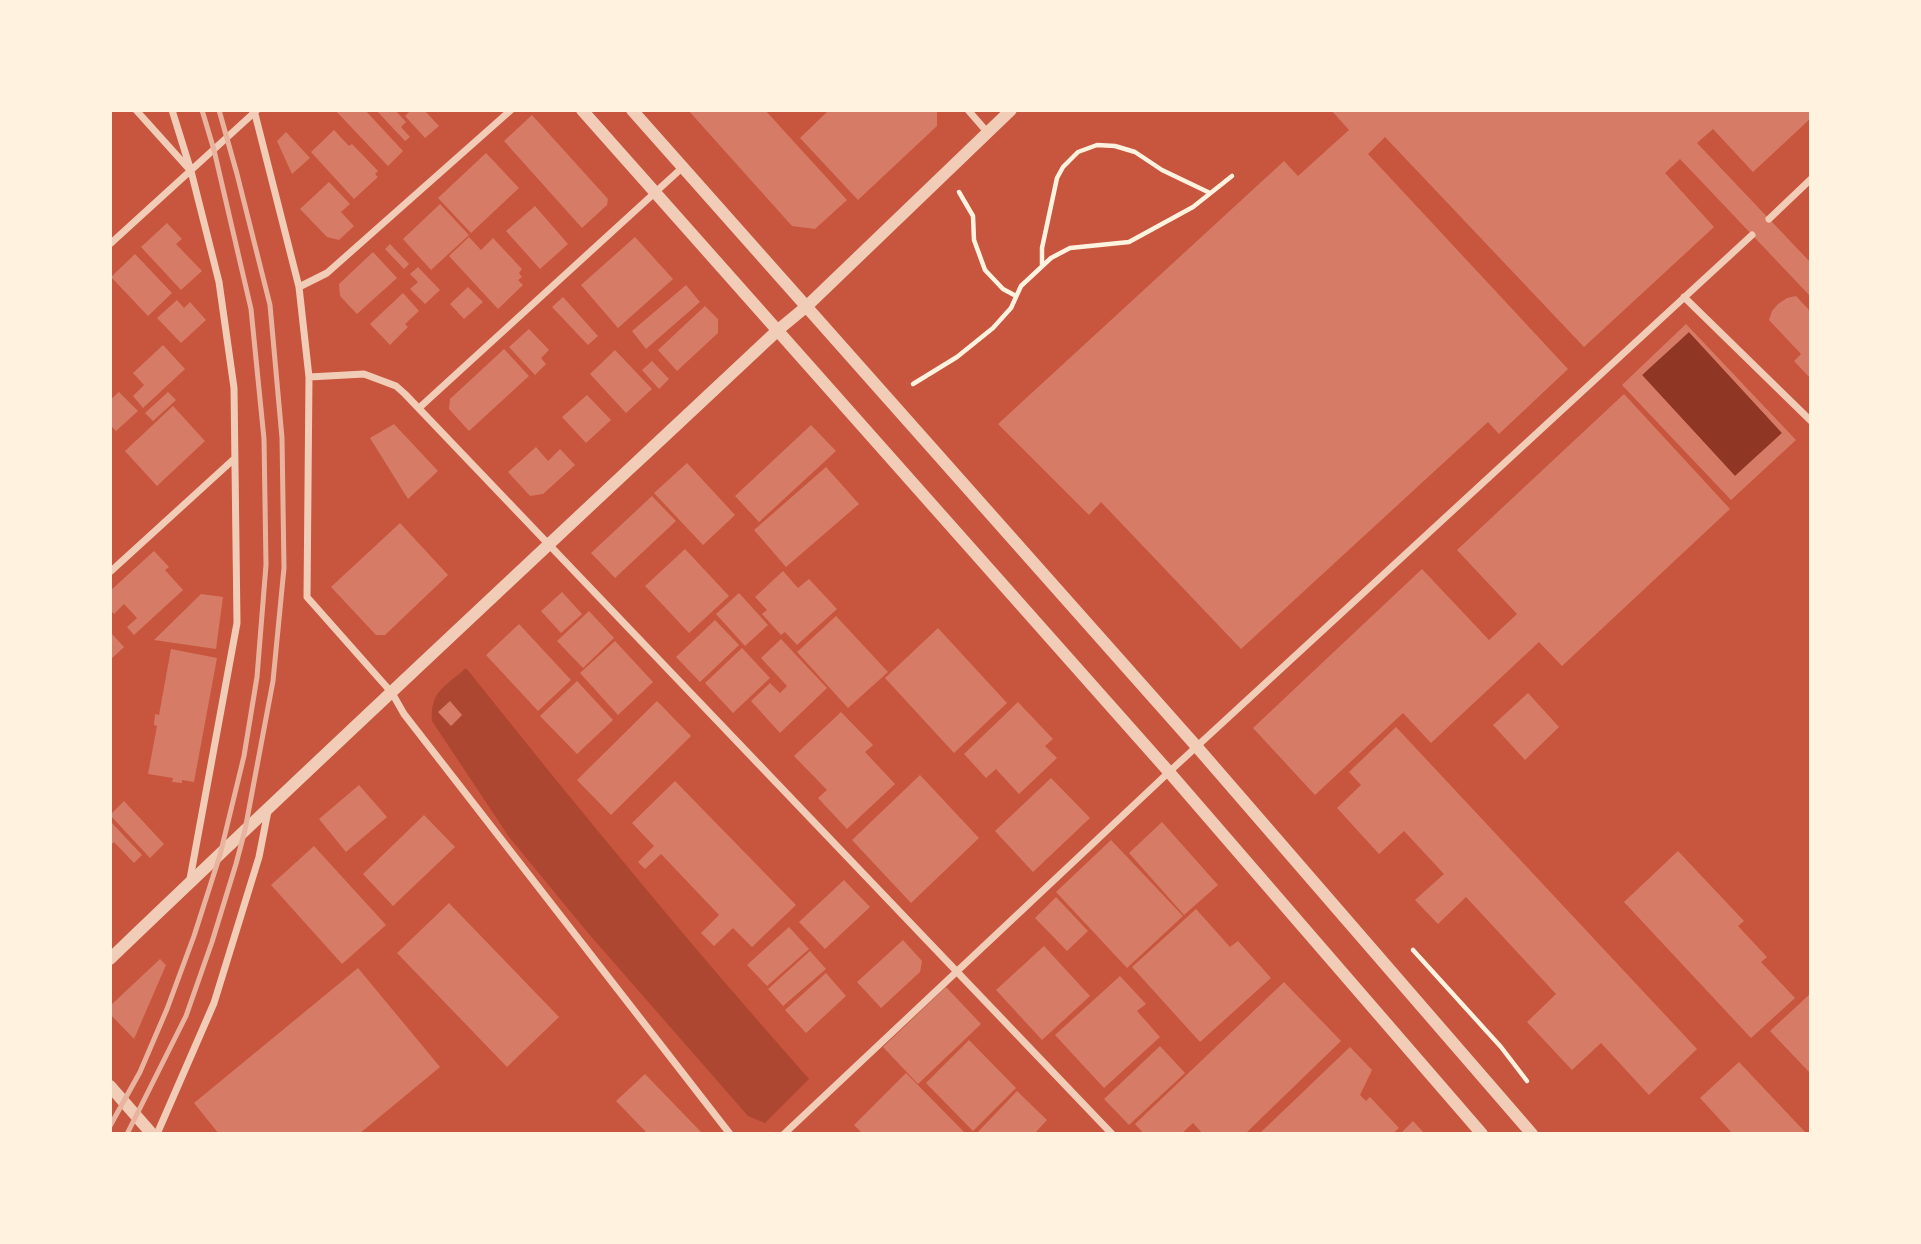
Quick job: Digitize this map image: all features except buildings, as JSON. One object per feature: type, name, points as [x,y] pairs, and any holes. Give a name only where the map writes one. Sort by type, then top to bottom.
[{"type":"street","points":[[136,110],[191,171]]},
{"type":"street","points":[[172,110],[191,171],[219,282],[234,388],[237,623],[190,883]]},
{"type":"street","points":[[299,287],[327,273],[511,110]]},
{"type":"street","points":[[582,110],[1169,772],[1482,1134]]},
{"type":"street","points":[[632,110],[1197,747],[1532,1134]]},
{"type":"street","points":[[968,110],[988,133]]},
{"type":"street","points":[[110,960],[778,330],[807,306],[1011,110]]},
{"type":"street","points":[[110,244],[255,111],[299,287],[309,377],[307,597],[392,693],[404,714],[730,1134]]},
{"type":"street","points":[[419,408],[683,167]]},
{"type":"street","points":[[1769,219],[1811,179]]},
{"type":"street","points":[[784,1134],[1169,772],[1752,235]]},
{"type":"street","points":[[1684,298],[1811,421]]},
{"type":"street","points":[[309,377],[364,374],[396,386],[1112,1134]]},
{"type":"street","points":[[110,572],[234,459]]},
{"type":"street","points":[[157,1134],[215,1003],[259,857],[268,809]]},
{"type":"street","points":[[110,1086],[152,1134]]},
{"type":"path","points":[[1042,266],[1042,248],[1057,178],[1063,167],[1079,152],[1097,145],[1115,146],[1135,152],[1162,170],[1210,193]]},
{"type":"path","points":[[913,384],[957,357],[993,328],[1011,308],[1021,286],[1051,258],[1070,248],[1129,242],[1193,207],[1232,176]]},
{"type":"path","points":[[958,190],[972,216],[975,240],[985,270],[1003,289],[1016,296]]},
{"type":"path","points":[[1413,950],[1501,1047],[1527,1081]]},
{"type":"shaded area","points":[[1689,332],[1782,433],[1735,476],[1642,375]]},
{"type":"shaded area","points":[[466,668],[635,876],[809,1079],[765,1123],[748,1116],[588,933],[509,837],[432,721],[436,696]]},
{"type":"railway","points":[[110,1126],[140,1072],[194,936],[220,855],[244,756],[257,677],[266,565],[264,439],[251,309],[202,110]]},
{"type":"railway","points":[[127,1134],[186,1016],[236,864],[273,681],[284,568],[282,438],[270,305],[219,110]]}]
